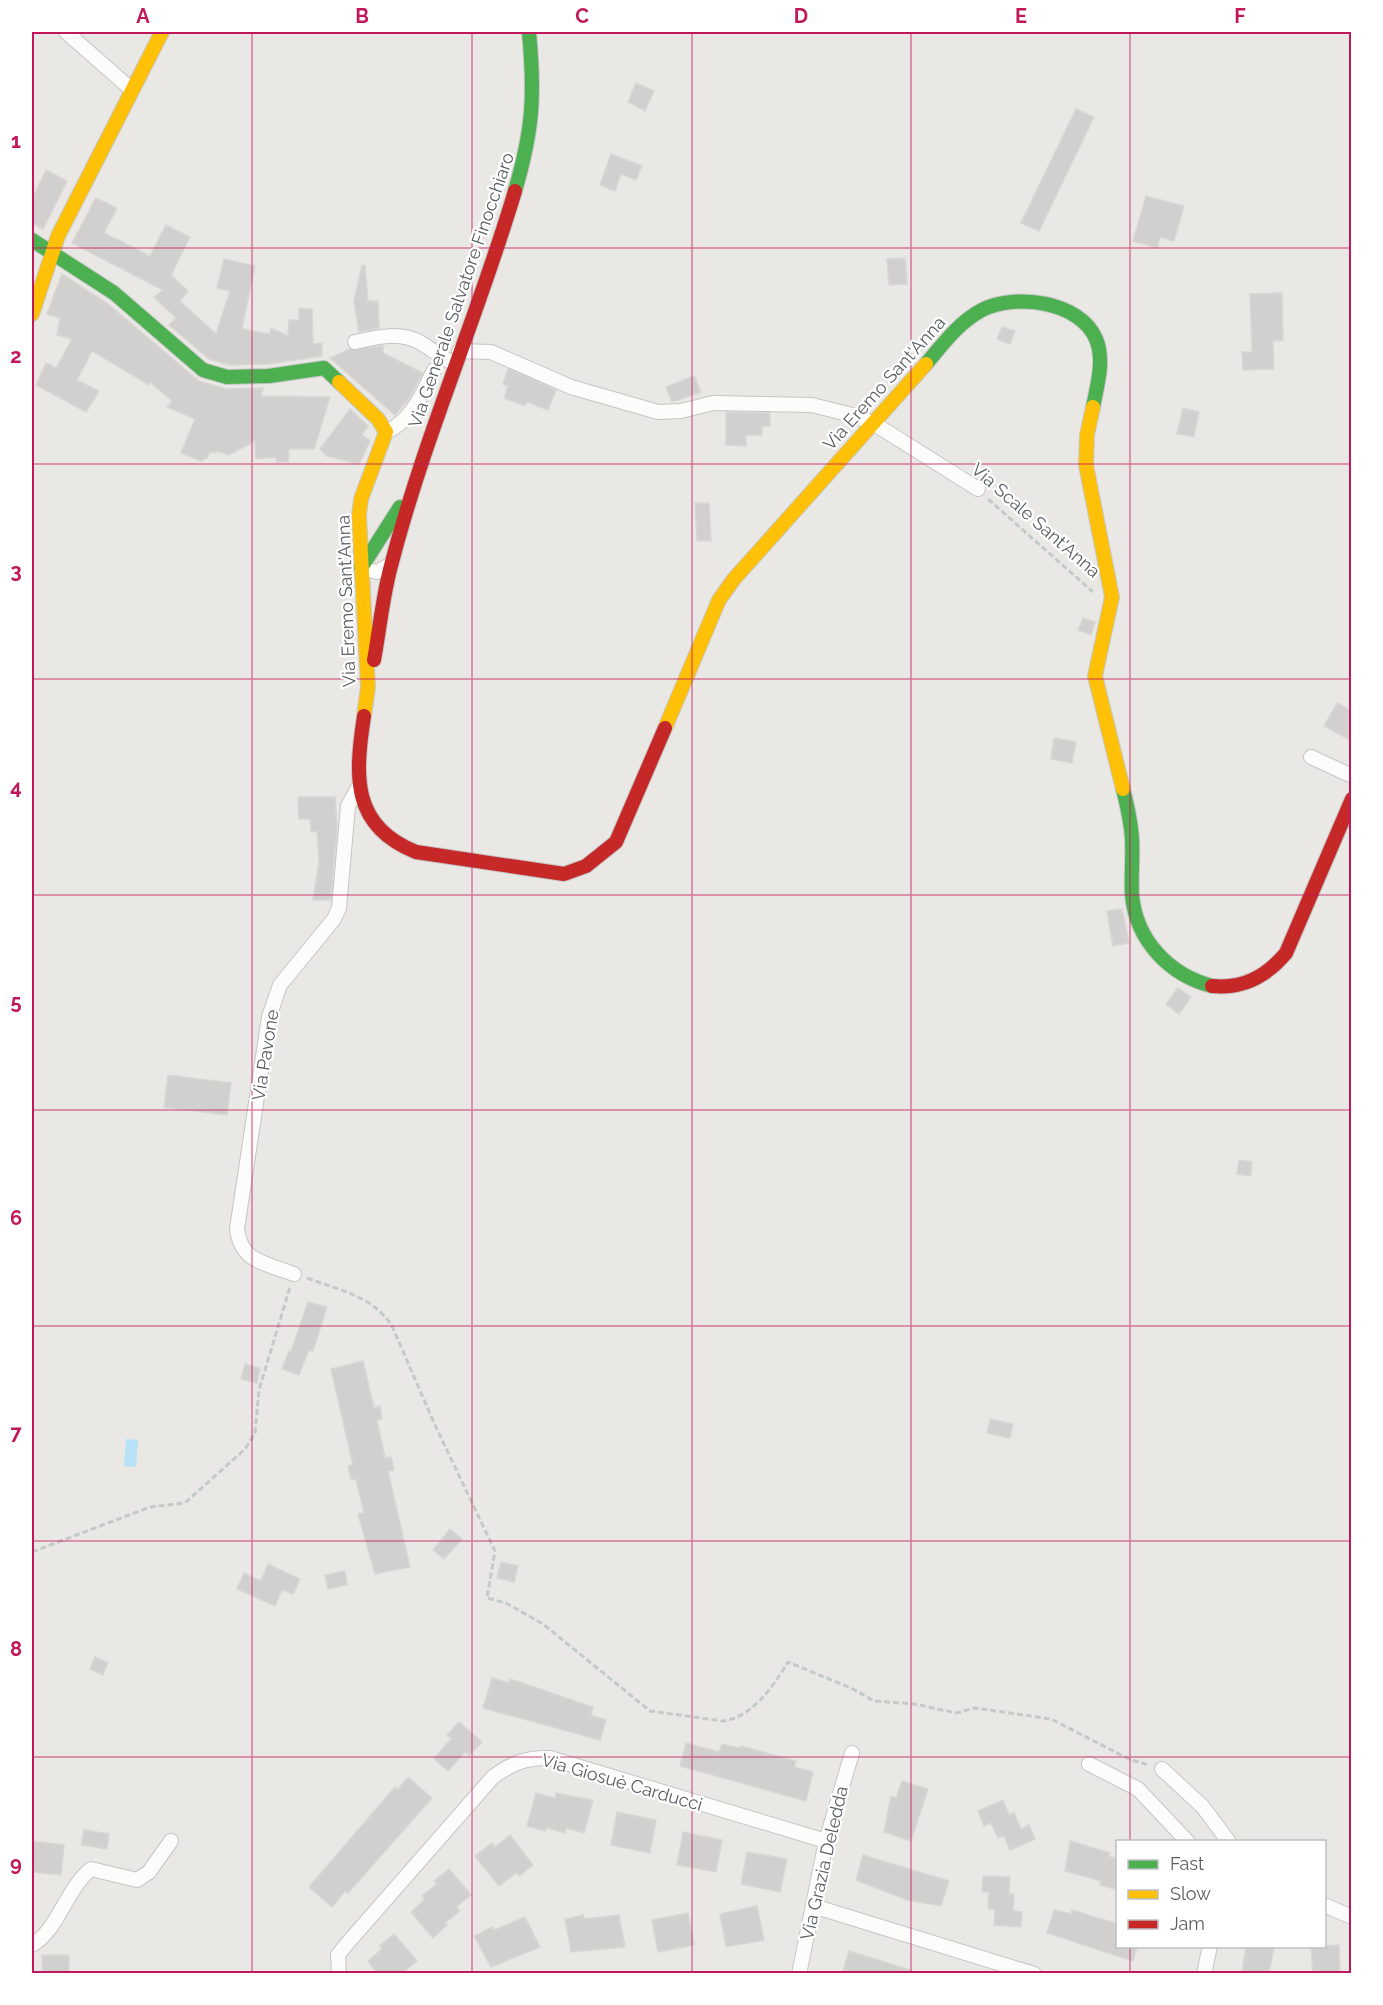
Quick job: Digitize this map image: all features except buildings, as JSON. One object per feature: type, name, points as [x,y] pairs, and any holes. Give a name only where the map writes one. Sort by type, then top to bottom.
[{"type":"street","points":[[66,32],[132,90]]},
{"type":"street","points":[[32,314],[52,252],[162,32]]},
{"type":"street","name":"Via Generale Salvatore Finocchiaro","points":[[413,487],[457,357],[500,242],[529,143],[534,90],[529,32]]},
{"type":"street","points":[[32,240],[114,293],[203,370],[227,377],[269,376],[324,368],[378,419],[386,432],[402,425],[424,393],[434,370]]},
{"type":"street","name":"Via Eremo Sant'Anna","points":[[386,432],[361,500],[361,568],[368,687],[359,747],[358,788],[371,817],[382,832],[396,844],[416,852],[564,874],[581,869],[604,856],[616,842],[719,600],[749,561],[962,323],[976,313],[996,304],[1036,304],[1067,310],[1084,322],[1095,337],[1100,353],[1086,446],[1089,493],[1112,590],[1094,674],[1131,826],[1135,915],[1142,932],[1164,961],[1179,975],[1220,987],[1241,986],[1263,976],[1282,961],[1352,799]]},
{"type":"street","points":[[355,342],[397,335],[420,342],[440,358],[457,357]]},
{"type":"street","name":"Via Scale Sant'Anna","points":[[457,357],[491,352],[571,387],[658,412],[681,411],[713,403],[812,405],[873,423],[978,489]]},
{"type":"street","points":[[391,564],[377,572],[361,568],[413,487]]},
{"type":"street","points":[[368,687],[391,564],[413,487]]},
{"type":"street","points":[[1311,757],[1352,776]]},
{"type":"street","name":"Via Pavone","points":[[294,1274],[245,1254],[239,1246],[237,1229],[274,995],[334,919],[339,908],[348,806],[358,788]]},
{"type":"street","name":"Via Grazia Deledda","points":[[799,1973],[826,1841],[852,1753]]},
{"type":"street","name":"Via Giosuè Carducci","points":[[339,1974],[338,1955],[345,1946],[493,1777],[518,1761],[532,1757],[550,1758],[826,1841]]},
{"type":"street","points":[[1089,1764],[1138,1789],[1186,1840]]},
{"type":"street","points":[[1162,1769],[1203,1807],[1228,1840]]},
{"type":"street","points":[[32,1945],[47,1931],[81,1877],[91,1869],[137,1880],[149,1872],[171,1841]]},
{"type":"street","points":[[813,1906],[1034,1974]]},
{"type":"street","points":[[1326,1906],[1352,1917]]},
{"type":"street","points":[[1204,1974],[1210,1948]]},
{"type":"street","points":[[792,1974],[799,1973]]},
{"type":"path","name":"Via Scale Sant'Anna","points":[[978,489],[1109,607]]},
{"type":"path","points":[[32,1552],[150,1507],[185,1503],[245,1449],[255,1433],[259,1389],[294,1274],[366,1299],[385,1315],[392,1326],[434,1423],[495,1551],[487,1598],[506,1603],[543,1624],[650,1711],[723,1721],[735,1719],[770,1692],[788,1662],[853,1689],[874,1701],[915,1704],[956,1713],[975,1708],[1051,1719],[1131,1760],[1162,1769]]},
{"type":"water","points":[[126,1439],[138,1440],[136,1467],[124,1466]]},
{"type":"traffic: fast","points":[[515,191],[526,149],[531,112],[532,75],[529,32]]},
{"type":"traffic: fast","points":[[32,240],[114,293],[203,370],[227,377],[269,376],[324,368],[339,382]]},
{"type":"traffic: fast","points":[[926,364],[959,327],[982,310],[1011,302],[1045,304],[1076,316],[1088,326],[1096,339],[1100,364],[1093,407]]},
{"type":"traffic: fast","points":[[361,568],[400,507]]},
{"type":"traffic: fast","points":[[1123,789],[1131,833],[1132,895],[1140,927],[1157,953],[1169,964],[1196,981],[1212,986]]},
{"type":"traffic: slow","points":[[32,314],[58,236],[162,32]]},
{"type":"traffic: slow","points":[[665,728],[719,600],[734,579],[926,364]]},
{"type":"traffic: slow","points":[[339,382],[378,419],[386,432],[361,499],[359,516],[368,687],[364,716]]},
{"type":"traffic: slow","points":[[1093,407],[1087,435],[1086,465],[1112,597],[1095,676],[1123,789]]},
{"type":"traffic: jam","points":[[374,660],[386,586],[405,515],[515,191]]},
{"type":"traffic: jam","points":[[364,716],[359,759],[362,797],[379,828],[395,841],[416,852],[564,874],[586,866],[616,842],[665,728]]},
{"type":"traffic: jam","points":[[1212,986],[1234,985],[1253,980],[1270,969],[1286,953],[1352,799]]}]
